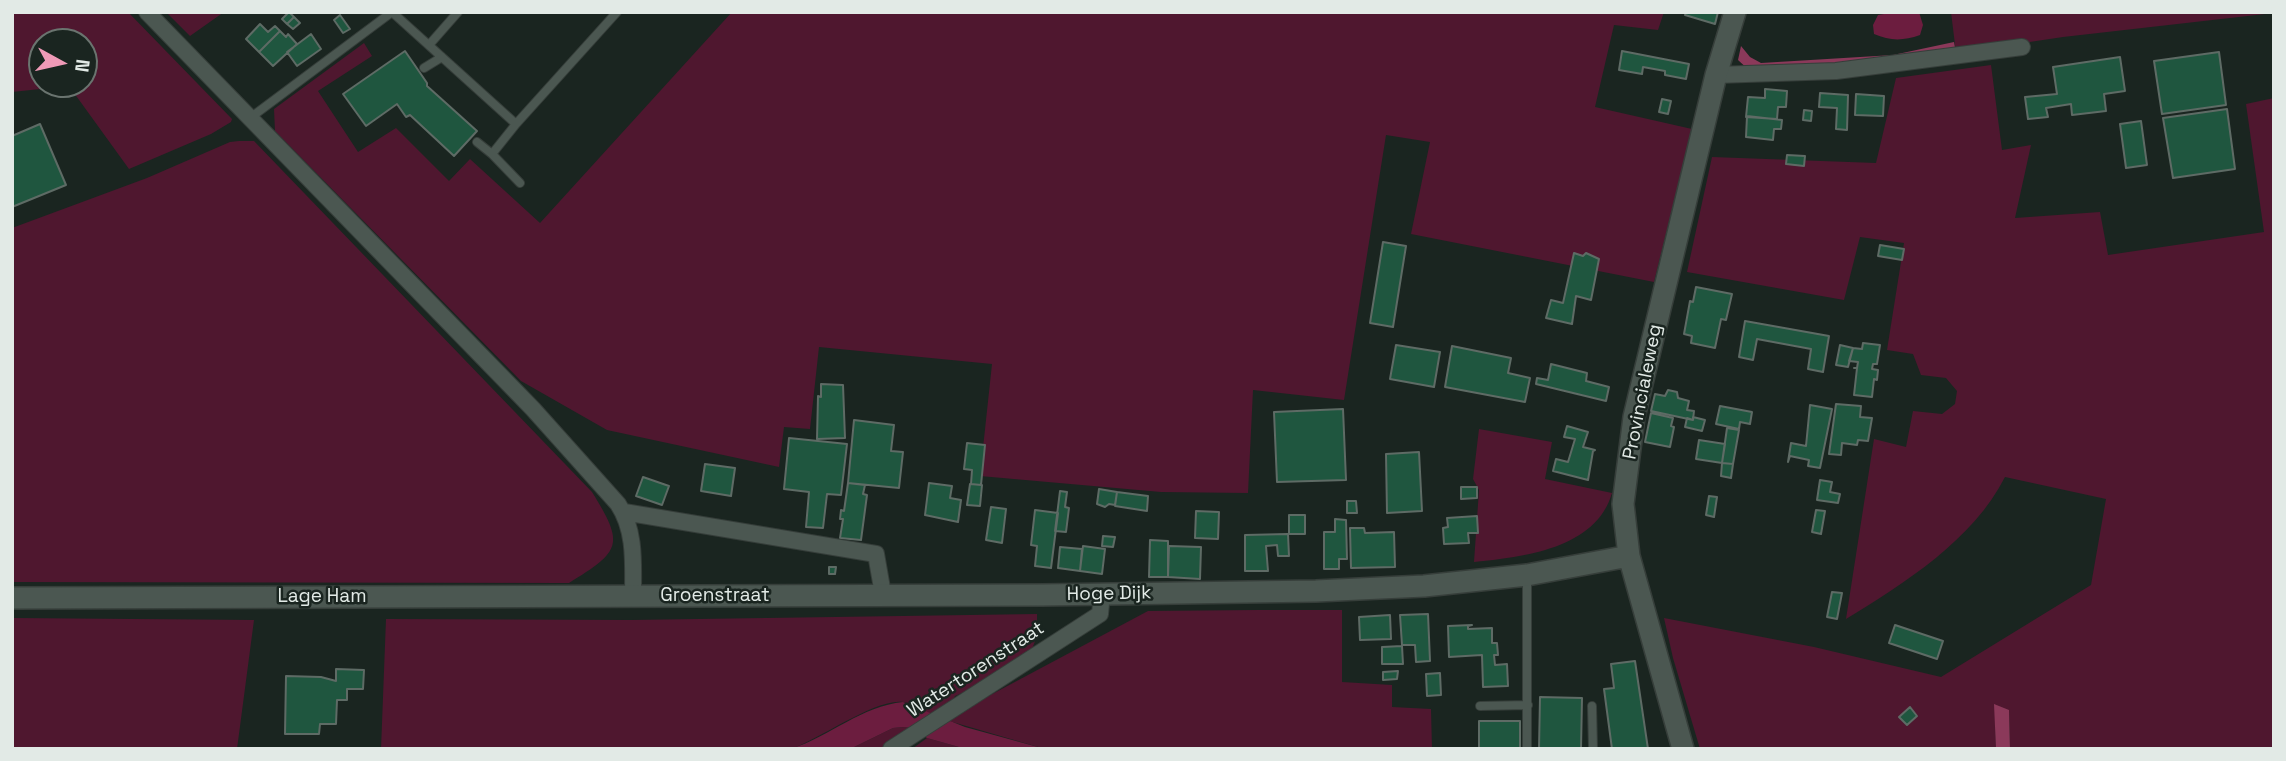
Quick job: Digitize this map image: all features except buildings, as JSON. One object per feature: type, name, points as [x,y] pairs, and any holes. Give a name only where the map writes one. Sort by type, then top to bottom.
[{"type":"street","points":[[147,12],[533,409],[624,512],[876,555],[883,594]]},
{"type":"street","name":"Provincialeweg","points":[[1684,749],[1629,556],[1623,504],[1634,417],[1716,75],[1735,12]]},
{"type":"street","points":[[1716,75],[1836,71],[2022,47]]},
{"type":"street","name":"Groenstraat","points":[[624,512],[633,553],[633,596],[883,594]]},
{"type":"street","name":"Hoge Dijk","points":[[883,594],[1343,591],[1527,575],[1629,556]]},
{"type":"street","name":"Watertorenstraat","points":[[891,749],[1100,614],[1102,593]]},
{"type":"street","name":"Lage Ham","points":[[12,598],[633,596]]},
{"type":"lane","points":[[250,118],[392,12],[516,124]]},
{"type":"lane","points":[[429,45],[458,12]]},
{"type":"lane","points":[[492,154],[617,12]]},
{"type":"lane","points":[[424,68],[442,57]]},
{"type":"lane","points":[[477,142],[520,183]]},
{"type":"lane","points":[[1527,575],[1527,749]]},
{"type":"lane","points":[[1480,706],[1528,705]]},
{"type":"lane","points":[[1592,706],[1592,749]]},
{"type":"shaded area","points":[[12,12],[128,12],[232,119],[211,134],[129,169],[78,98],[98,98],[98,28],[28,28],[28,90],[12,92]]},
{"type":"shaded area","points":[[166,12],[224,12],[190,36]]},
{"type":"shaded area","points":[[732,12],[1664,12],[1658,30],[1614,25],[1595,107],[1692,129],[1654,282],[1411,234],[1430,142],[1386,135],[1344,400],[1253,390],[1248,493],[1161,492],[980,476],[992,364],[819,347],[810,429],[784,427],[779,467],[607,430],[521,381],[275,131],[274,109],[364,43],[372,56],[318,91],[358,152],[396,128],[449,181],[470,159],[540,223]]},
{"type":"shaded area","points":[[1919,12],[1923,25],[1920,35],[1897,39],[1874,34],[1873,25],[1878,15]]},
{"type":"shaded area","points":[[1951,12],[2274,13],[2063,37],[1956,53]]},
{"type":"shaded area","points":[[1954,42],[1956,53],[1750,71],[1738,60],[1741,46],[1750,57],[1761,63],[1893,55]]},
{"type":"shaded area","points":[[1991,65],[2002,150],[2031,145],[2015,218],[2100,212],[2108,255],[2264,232],[2246,104],[2274,98],[2274,749],[2010,749],[2009,711],[1995,705],[1996,749],[1700,749],[1664,618],[1814,647],[1941,677],[2091,585],[2106,499],[2005,477],[1975,521],[1936,558],[1846,619],[1874,439],[1906,447],[1913,411],[1942,414],[1955,404],[1957,391],[1946,378],[1921,375],[1913,354],[1887,350],[1904,243],[1860,237],[1844,300],[1687,272],[1712,157],[1876,163],[1896,78]]},
{"type":"shaded area","points":[[254,141],[592,492],[610,524],[613,536],[608,554],[599,563],[569,583],[12,582],[12,228],[147,178],[230,142]]},
{"type":"shaded area","points":[[1479,429],[1552,442],[1545,479],[1612,493],[1603,512],[1591,527],[1555,547],[1514,557],[1474,562],[1479,490],[1473,479]]},
{"type":"shaded area","points":[[1342,610],[1342,682],[1392,685],[1392,707],[1431,709],[1432,749],[1045,749],[949,721],[983,699],[1148,611]]},
{"type":"shaded area","points":[[1037,614],[1037,636],[1032,649],[976,687],[955,696],[950,705],[933,716],[907,703],[892,702],[863,712],[791,749],[381,749],[386,619],[631,620]]},
{"type":"shaded area","points":[[12,618],[254,620],[237,749],[12,749]]},
{"type":"shaded area","points":[[903,702],[965,727],[1045,749],[966,749],[927,738],[913,728],[903,727],[893,728],[850,749],[791,749],[874,709]]},
{"type":"shaded area","points":[[1994,704],[2009,710],[2010,749],[1996,749]]},
{"type":"shaded area","points":[[893,728],[913,728],[880,749],[850,749]]},
{"type":"shaded area","points":[[927,738],[966,749],[912,749]]}]
